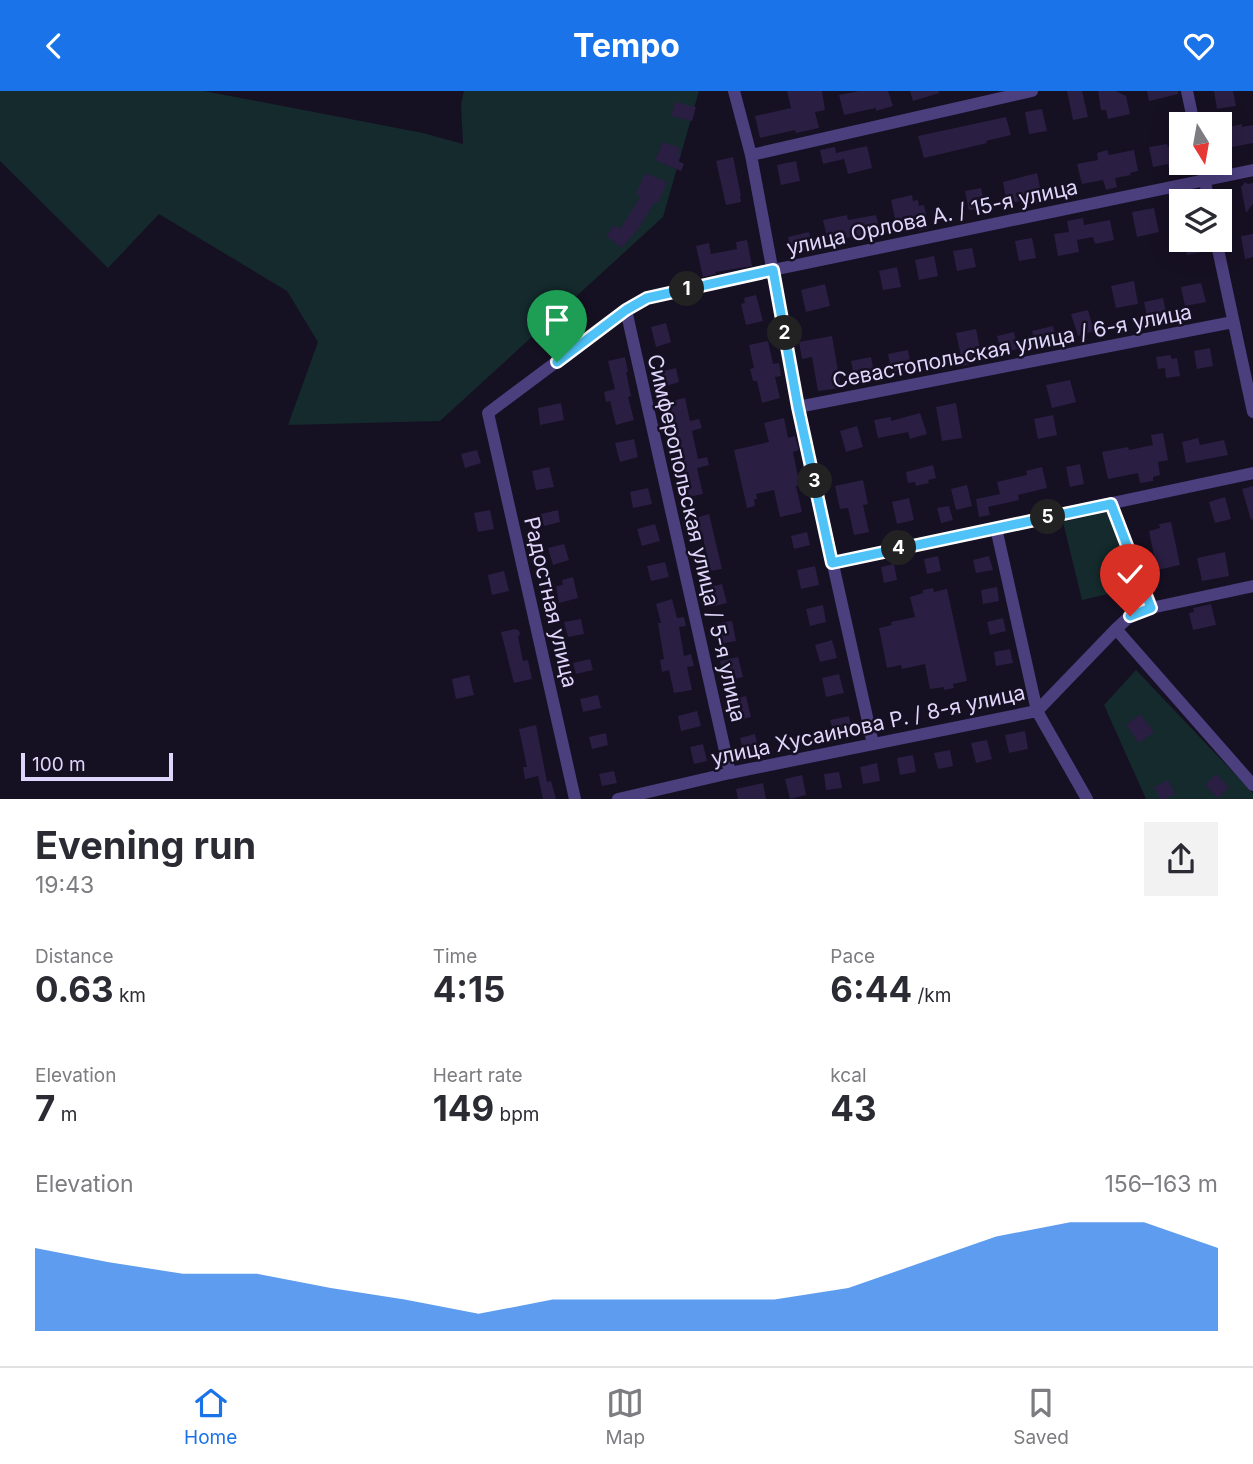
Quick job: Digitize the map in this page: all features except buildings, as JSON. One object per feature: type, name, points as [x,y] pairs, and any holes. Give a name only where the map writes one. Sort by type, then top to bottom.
[{"type":"street","points":[[734,91],[751,155],[798,407],[873,744]]},
{"type":"street","points":[[751,155],[1032,91]]},
{"type":"street","points":[[1187,91],[1191,112]]},
{"type":"street","name":"улица Орлова А. / 15-я улица","points":[[488,414],[626,310],[647,298],[1253,170]]},
{"type":"street","points":[[1203,175],[1206,189]]},
{"type":"street","points":[[1218,252],[1253,412]]},
{"type":"street","name":"Симферопольская улица / 5-я улица","points":[[626,310],[730,773]]},
{"type":"street","name":"Севастопольская улица / 6-я улица","points":[[798,407],[1233,323]]},
{"type":"street","name":"Радостная улица","points":[[488,414],[575,799]]},
{"type":"street","points":[[832,563],[1253,473]]},
{"type":"street","points":[[1111,504],[1151,608]]},
{"type":"street","points":[[996,528],[1037,711],[1087,799]]},
{"type":"street","name":"улица Хусаинова Р. / 8-я улица","points":[[618,799],[730,773],[1037,711],[1130,616],[1151,608],[1253,586]]},
{"type":"street","points":[[1116,629],[1253,785]]},
{"type":"green space","points":[[0,91],[204,91],[423,133],[463,144],[461,104],[464,91],[699,91],[663,217],[440,421],[288,425],[318,342],[287,291],[159,214],[108,268],[0,161]]},
{"type":"green space","points":[[1111,511],[1129,589],[1082,600],[1063,522]]},
{"type":"green space","points":[[1136,670],[1253,793],[1253,799],[1146,799],[1104,705]]},
{"type":"route","points":[[557,362],[626,310],[647,298],[773,270],[798,407],[832,563],[1111,504],[1151,608],[1130,616]]}]
